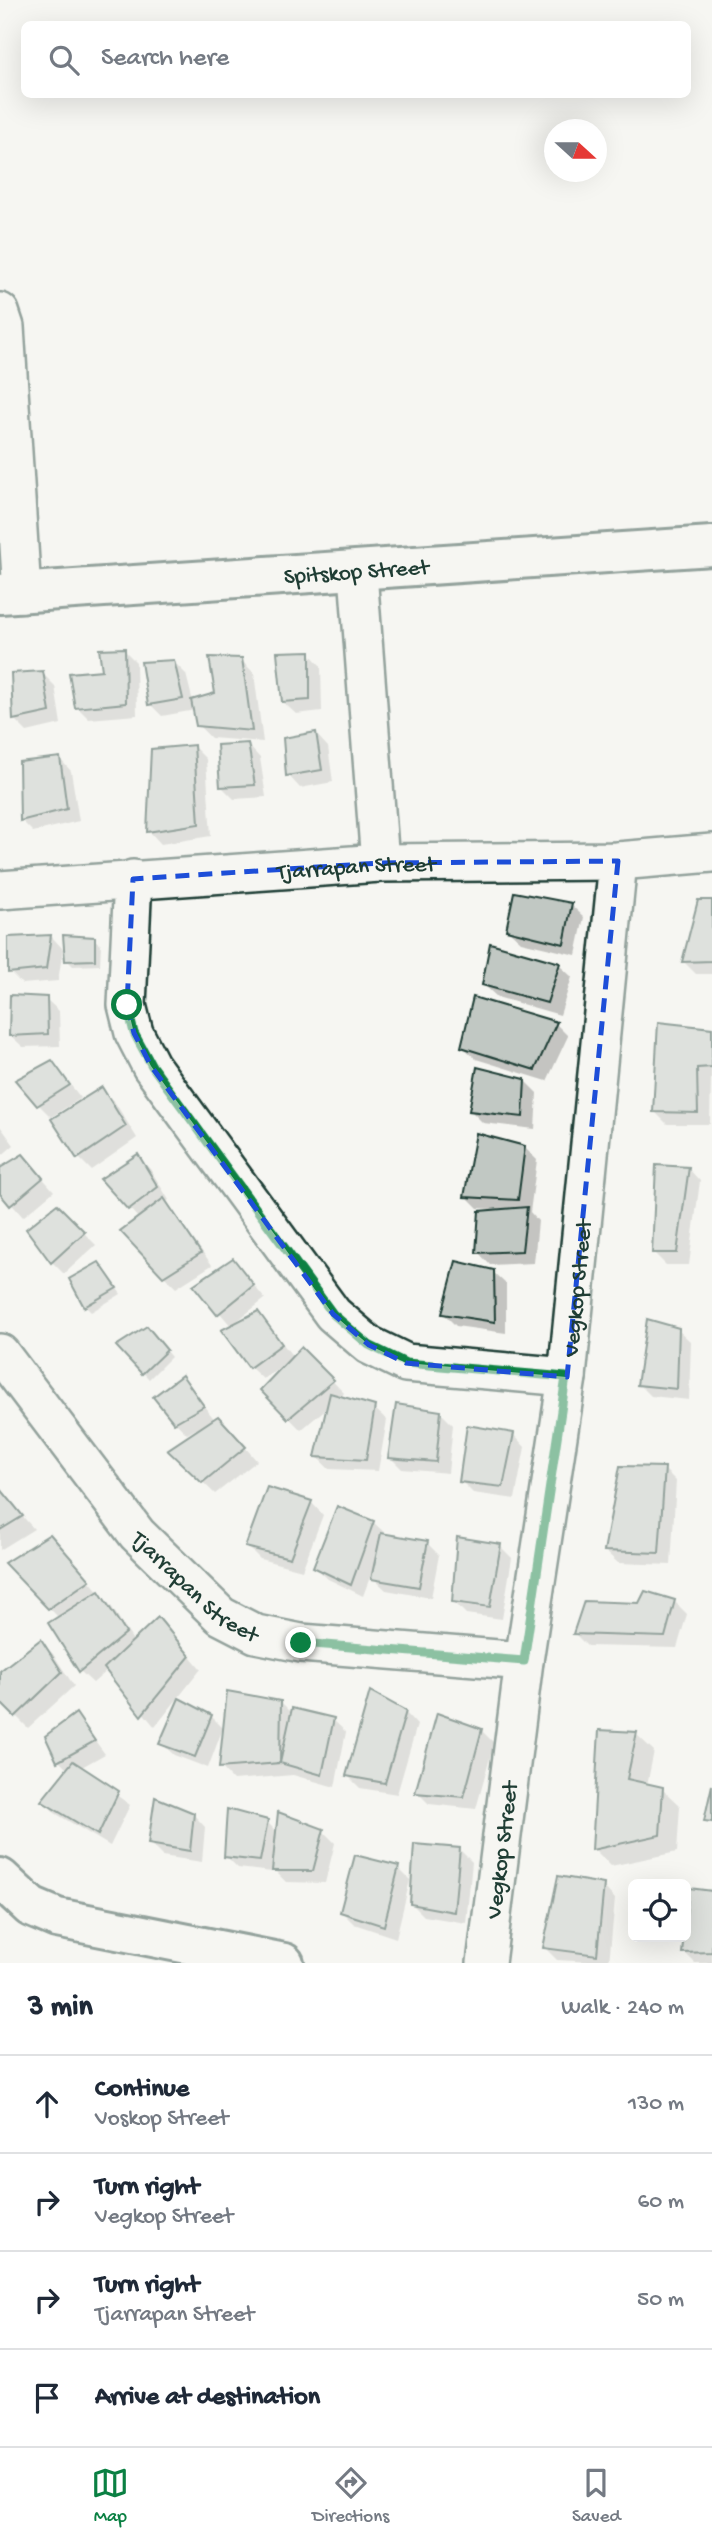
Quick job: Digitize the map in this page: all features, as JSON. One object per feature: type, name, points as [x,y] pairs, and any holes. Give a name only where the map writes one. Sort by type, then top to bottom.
[{"type":"street","points":[[0,312],[5,327],[11,594]]},
{"type":"street","name":"Spitskop Street","points":[[11,594],[358,573],[712,547]]},
{"type":"street","points":[[358,573],[380,863]]},
{"type":"street","name":"Tjarrapan Street","points":[[0,890],[380,863],[618,861],[712,853]]},
{"type":"street","name":"Vegkop Street","points":[[486,1963],[524,1661],[566,1377],[618,861]]},
{"type":"street","points":[[133,879],[127,1005],[134,1033],[152,1066],[333,1314],[369,1345],[406,1363],[566,1377]]},
{"type":"street","name":"Tjarrapan Street","points":[[0,1353],[137,1534],[221,1616],[256,1634],[301,1643],[524,1661]]},
{"type":"street","points":[[0,1878],[31,1907],[57,1918],[179,1953],[284,1963]]},
{"type":"highlighted area","points":[[618,861],[567,1377],[406,1363],[369,1345],[333,1314],[151,1066],[134,1033],[127,1005],[133,879],[380,863]]},
{"type":"building","points":[[125,648],[126,703],[75,708],[69,673],[102,670],[99,649]]},
{"type":"building","points":[[310,651],[310,700],[282,702],[277,652]]},
{"type":"building","points":[[209,657],[242,658],[252,731],[196,726],[191,700],[215,693]]},
{"type":"building","points":[[174,660],[183,699],[148,705],[141,662]]},
{"type":"building","points":[[43,671],[50,712],[13,720],[11,673]]},
{"type":"building","points":[[316,732],[322,770],[286,776],[283,738]]},
{"type":"building","points":[[248,743],[255,785],[220,787],[217,745]]},
{"type":"building","points":[[194,745],[199,824],[147,832],[151,749]]},
{"type":"building","points":[[60,757],[67,809],[20,821],[19,762]]},
{"type":"building","points":[[514,892],[572,903],[564,944],[506,930]]},
{"type":"building","points":[[698,900],[712,900],[712,961],[682,962]]},
{"type":"building","points":[[51,935],[46,969],[8,973],[8,937]]},
{"type":"building","points":[[63,935],[95,937],[95,960],[65,961]]},
{"type":"building","points":[[490,943],[560,963],[547,1003],[482,985]]},
{"type":"building","points":[[10,995],[47,997],[48,1034],[9,1036]]},
{"type":"building","points":[[473,997],[557,1022],[535,1070],[461,1047]]},
{"type":"building","points":[[658,1022],[712,1028],[712,1067],[697,1068],[698,1113],[653,1112]]},
{"type":"building","points":[[52,1060],[70,1085],[37,1106],[15,1080]]},
{"type":"building","points":[[477,1067],[525,1079],[523,1117],[469,1111]]},
{"type":"building","points":[[102,1087],[126,1126],[77,1159],[51,1119]]},
{"type":"building","points":[[476,1133],[525,1146],[518,1200],[464,1197]]},
{"type":"building","points":[[23,1154],[43,1178],[10,1206],[0,1194],[0,1168]]},
{"type":"building","points":[[138,1154],[158,1187],[128,1210],[100,1179]]},
{"type":"building","points":[[656,1165],[689,1167],[677,1253],[652,1253]]},
{"type":"building","points":[[164,1198],[201,1253],[163,1277],[120,1231]]},
{"type":"building","points":[[57,1204],[85,1232],[51,1263],[26,1229]]},
{"type":"building","points":[[527,1207],[522,1251],[476,1253],[479,1211]]},
{"type":"building","points":[[233,1258],[254,1285],[217,1315],[193,1285]]},
{"type":"building","points":[[456,1261],[494,1270],[495,1322],[442,1314]]},
{"type":"building","points":[[99,1262],[117,1288],[84,1307],[69,1279]]},
{"type":"building","points":[[258,1311],[282,1344],[249,1368],[221,1330]]},
{"type":"building","points":[[647,1319],[679,1328],[677,1389],[637,1385]]},
{"type":"building","points":[[147,1326],[167,1350],[142,1374],[116,1346]]},
{"type":"building","points":[[301,1347],[334,1380],[288,1419],[260,1390]]},
{"type":"building","points":[[182,1375],[204,1406],[174,1423],[153,1397]]},
{"type":"building","points":[[330,1393],[375,1406],[366,1460],[315,1457]]},
{"type":"building","points":[[396,1404],[441,1411],[436,1462],[388,1458]]},
{"type":"building","points":[[218,1416],[246,1447],[202,1483],[167,1450]]},
{"type":"building","points":[[467,1425],[514,1433],[503,1487],[459,1482]]},
{"type":"building","points":[[620,1466],[665,1467],[659,1553],[604,1551]]},
{"type":"building","points":[[267,1487],[312,1501],[290,1558],[245,1547]]},
{"type":"building","points":[[0,1488],[23,1516],[0,1530]]},
{"type":"building","points":[[337,1506],[374,1521],[351,1585],[313,1567]]},
{"type":"building","points":[[381,1533],[428,1541],[419,1587],[371,1579]]},
{"type":"building","points":[[50,1534],[90,1580],[48,1609],[4,1563]]},
{"type":"building","points":[[457,1537],[501,1544],[490,1607],[452,1602]]},
{"type":"building","points":[[99,1591],[126,1633],[79,1672],[48,1623]]},
{"type":"building","points":[[645,1591],[675,1600],[665,1637],[573,1634],[584,1601],[639,1603]]},
{"type":"building","points":[[158,1617],[190,1656],[141,1716],[104,1668]]},
{"type":"building","points":[[41,1639],[62,1672],[15,1717],[0,1702],[0,1671]]},
{"type":"building","points":[[227,1691],[281,1701],[280,1763],[219,1768]]},
{"type":"building","points":[[370,1691],[406,1711],[385,1783],[346,1776]]},
{"type":"building","points":[[179,1698],[212,1715],[195,1757],[159,1744]]},
{"type":"building","points":[[292,1708],[334,1718],[322,1775],[280,1763]]},
{"type":"building","points":[[76,1713],[95,1741],[57,1762],[45,1736]]},
{"type":"building","points":[[437,1713],[482,1729],[464,1797],[415,1793]]},
{"type":"building","points":[[599,1730],[637,1732],[627,1779],[663,1787],[660,1835],[592,1850]]},
{"type":"building","points":[[73,1761],[119,1791],[98,1835],[41,1801]]},
{"type":"building","points":[[712,1785],[712,1822],[704,1821]]},
{"type":"building","points":[[155,1797],[194,1813],[190,1851],[148,1844]]},
{"type":"building","points":[[227,1809],[268,1820],[260,1861],[224,1857]]},
{"type":"building","points":[[278,1812],[324,1829],[313,1871],[272,1871]]},
{"type":"building","points":[[414,1844],[460,1848],[454,1912],[410,1904]]},
{"type":"building","points":[[355,1855],[399,1866],[384,1926],[340,1912]]},
{"type":"building","points":[[558,1876],[604,1884],[597,1955],[543,1948]]},
{"type":"building","points":[[691,1888],[712,1891],[712,1952],[682,1953],[683,1942],[691,1942]]},
{"type":"route","points":[[127,1005],[134,1033],[152,1066],[333,1314],[369,1345],[406,1363],[566,1377],[524,1661],[301,1643]]}]
